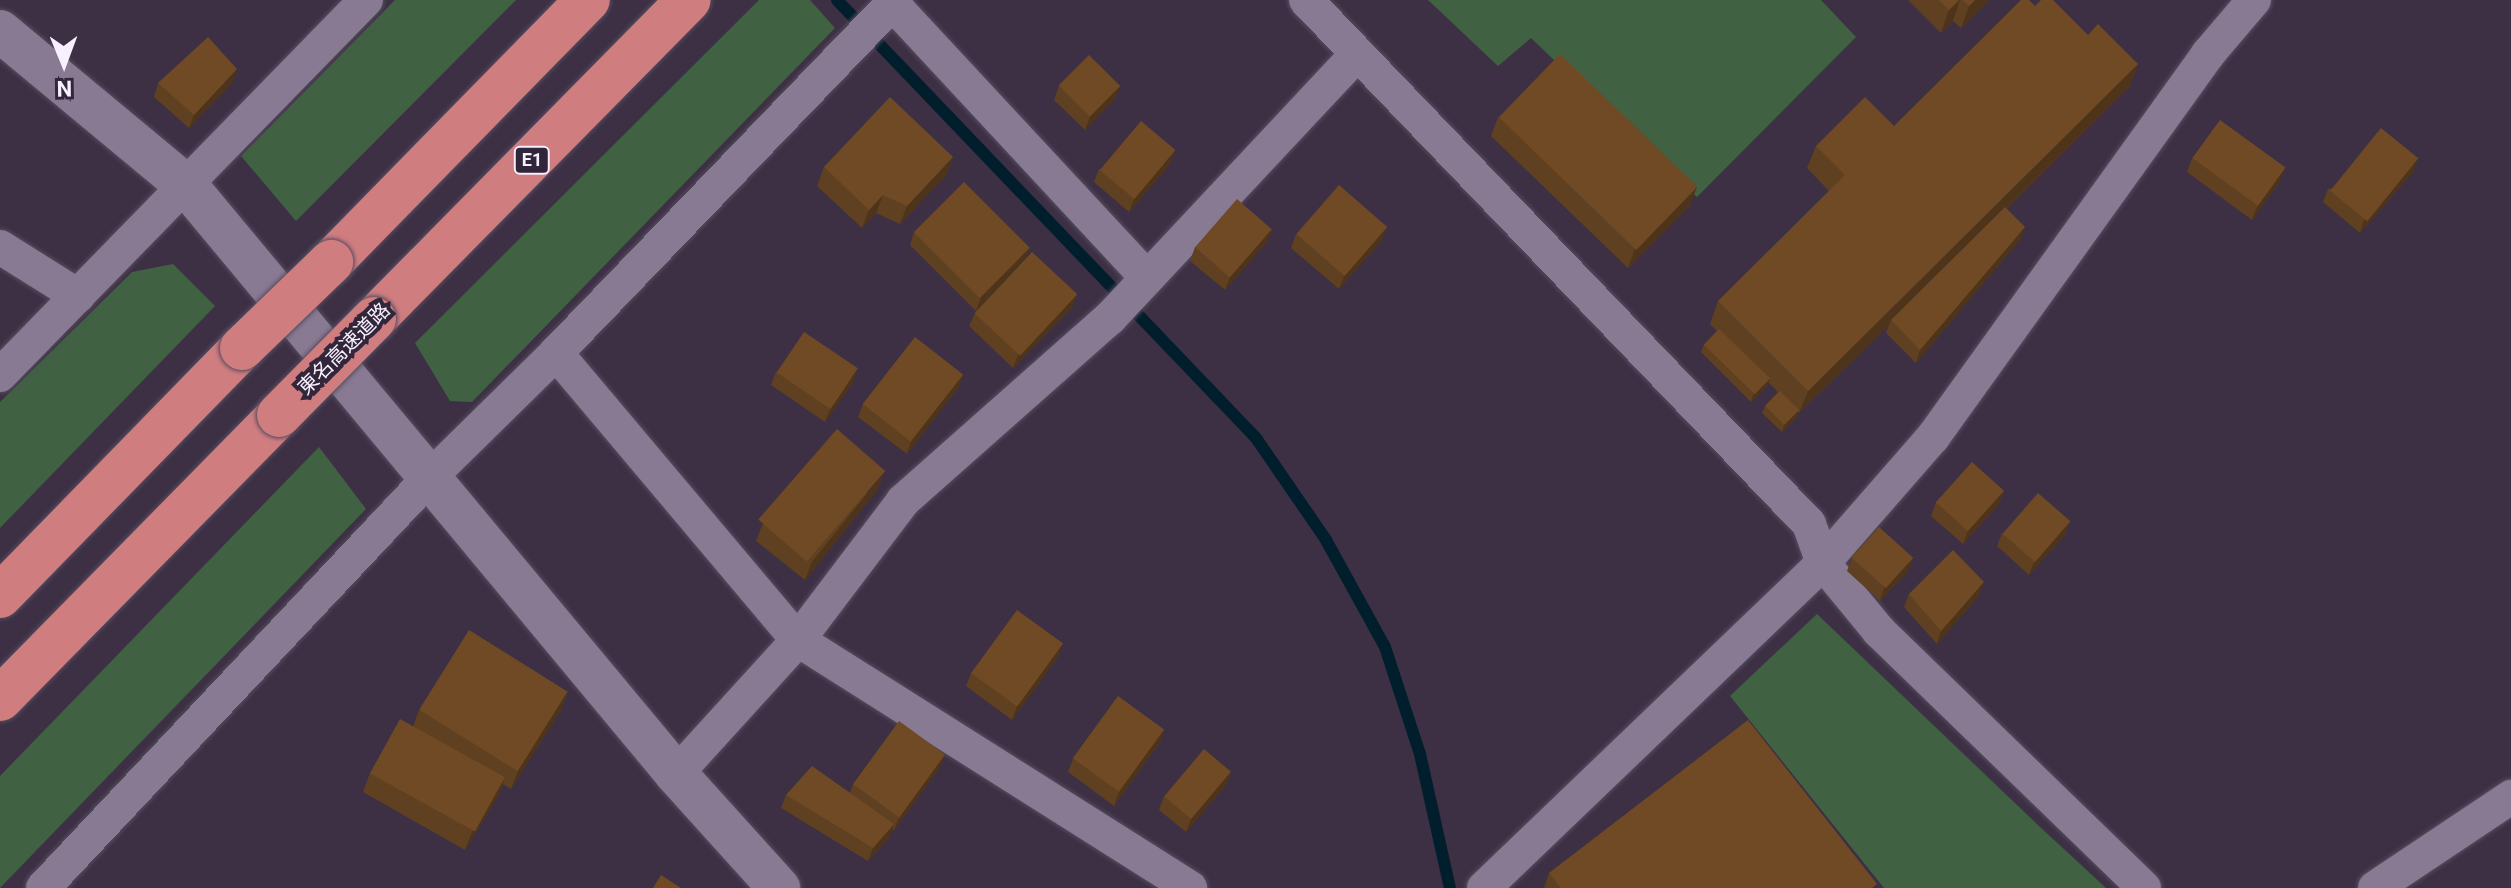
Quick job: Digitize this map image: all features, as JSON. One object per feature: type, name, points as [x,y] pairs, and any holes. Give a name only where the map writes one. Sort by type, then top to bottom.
[{"type":"highway","points":[[0,596],[588,0]]},
{"type":"highway","name":"東名高速道路","points":[[0,699],[689,0]]},
{"type":"street","points":[[0,375],[366,0]]},
{"type":"street","points":[[1306,0],[1809,524],[1823,563],[1879,631],[2144,888]]},
{"type":"street","points":[[1484,888],[1823,563],[1933,437],[2208,54],[2254,0]]},
{"type":"street","points":[[43,888],[428,479],[556,353],[890,4],[1146,280]]},
{"type":"street","points":[[0,31],[187,186],[676,774],[779,888]]},
{"type":"street","points":[[676,774],[798,640],[903,501],[1110,318],[1357,54]]},
{"type":"street","points":[[0,247],[78,296]]},
{"type":"street","points":[[556,353],[798,640],[1190,888]]},
{"type":"street","points":[[2375,888],[2511,797]]},
{"type":"green space","points":[[395,0],[516,0],[296,221],[241,156]]},
{"type":"green space","points":[[759,0],[810,0],[835,28],[472,402],[450,401],[415,343]]},
{"type":"green space","points":[[1428,0],[1821,0],[1856,37],[1697,197],[1531,38],[1498,66]]},
{"type":"green space","points":[[173,264],[215,306],[0,528],[0,402],[132,272]]},
{"type":"green space","points":[[319,447],[366,509],[0,888],[0,776]]},
{"type":"green space","points":[[1817,614],[2106,888],[1884,888],[1730,696]]},
{"type":"building","points":[[1939,0],[1959,0],[1949,10]]},
{"type":"building","points":[[2021,0],[2029,0],[2035,6],[2041,0],[2053,0],[2088,35],[2098,24],[2138,64],[1808,391],[1718,301],[1845,175],[1816,146],[1865,97],[1894,126]]},
{"type":"building","points":[[208,37],[237,69],[194,115],[158,83]]},
{"type":"building","points":[[1560,54],[1697,187],[1636,250],[1499,117]]},
{"type":"building","points":[[1089,55],[1120,86],[1090,117],[1059,85]]},
{"type":"building","points":[[890,97],[953,157],[907,206],[883,195],[869,210],[824,167]]},
{"type":"building","points":[[2220,120],[2286,168],[2258,206],[2192,158]]},
{"type":"building","points":[[1141,121],[1175,150],[1134,199],[1100,170]]},
{"type":"building","points":[[2381,128],[2418,158],[2367,221],[2330,191]]},
{"type":"building","points":[[964,182],[1030,248],[980,298],[914,232]]},
{"type":"building","points":[[1339,185],[1387,227],[1345,276],[1296,234]]},
{"type":"building","points":[[1237,199],[1272,229],[1230,277],[1195,247]]},
{"type":"building","points":[[2005,207],[2025,227],[1920,350],[1891,320]]},
{"type":"building","points":[[1032,252],[1077,294],[1020,356],[975,313]]},
{"type":"building","points":[[1719,329],[1770,378],[1755,394],[1704,345]]},
{"type":"building","points":[[804,332],[858,368],[830,409],[777,373]]},
{"type":"building","points":[[915,337],[963,375],[911,442],[863,404]]},
{"type":"building","points":[[1780,391],[1799,410],[1784,425],[1765,406]]},
{"type":"building","points":[[837,429],[885,471],[807,562],[758,520]]},
{"type":"building","points":[[1972,462],[2004,491],[1968,531],[1936,502]]},
{"type":"building","points":[[2038,493],[2070,521],[2035,562],[2003,534]]},
{"type":"building","points":[[1879,527],[1913,558],[1886,588],[1852,557]]},
{"type":"building","points":[[1953,550],[1984,582],[1941,631],[1909,594]]},
{"type":"building","points":[[1017,610],[1063,644],[1017,707],[971,673]]},
{"type":"building","points":[[469,630],[567,691],[518,771],[419,710]]},
{"type":"building","points":[[1118,696],[1164,730],[1119,792],[1073,758]]},
{"type":"building","points":[[400,719],[505,777],[475,831],[370,773]]},
{"type":"building","points":[[1748,720],[1877,884],[1872,888],[1561,888],[1549,873]]},
{"type":"building","points":[[899,721],[945,755],[899,818],[853,784]]},
{"type":"building","points":[[1204,749],[1231,771],[1191,819],[1164,796]]},
{"type":"building","points":[[812,766],[894,824],[873,848],[786,795]]},
{"type":"building","points":[[661,875],[681,888],[653,888]]},
{"type":"waterway","points":[[837,0],[1256,438],[1326,540],[1385,647],[1420,754],[1450,888]]}]
